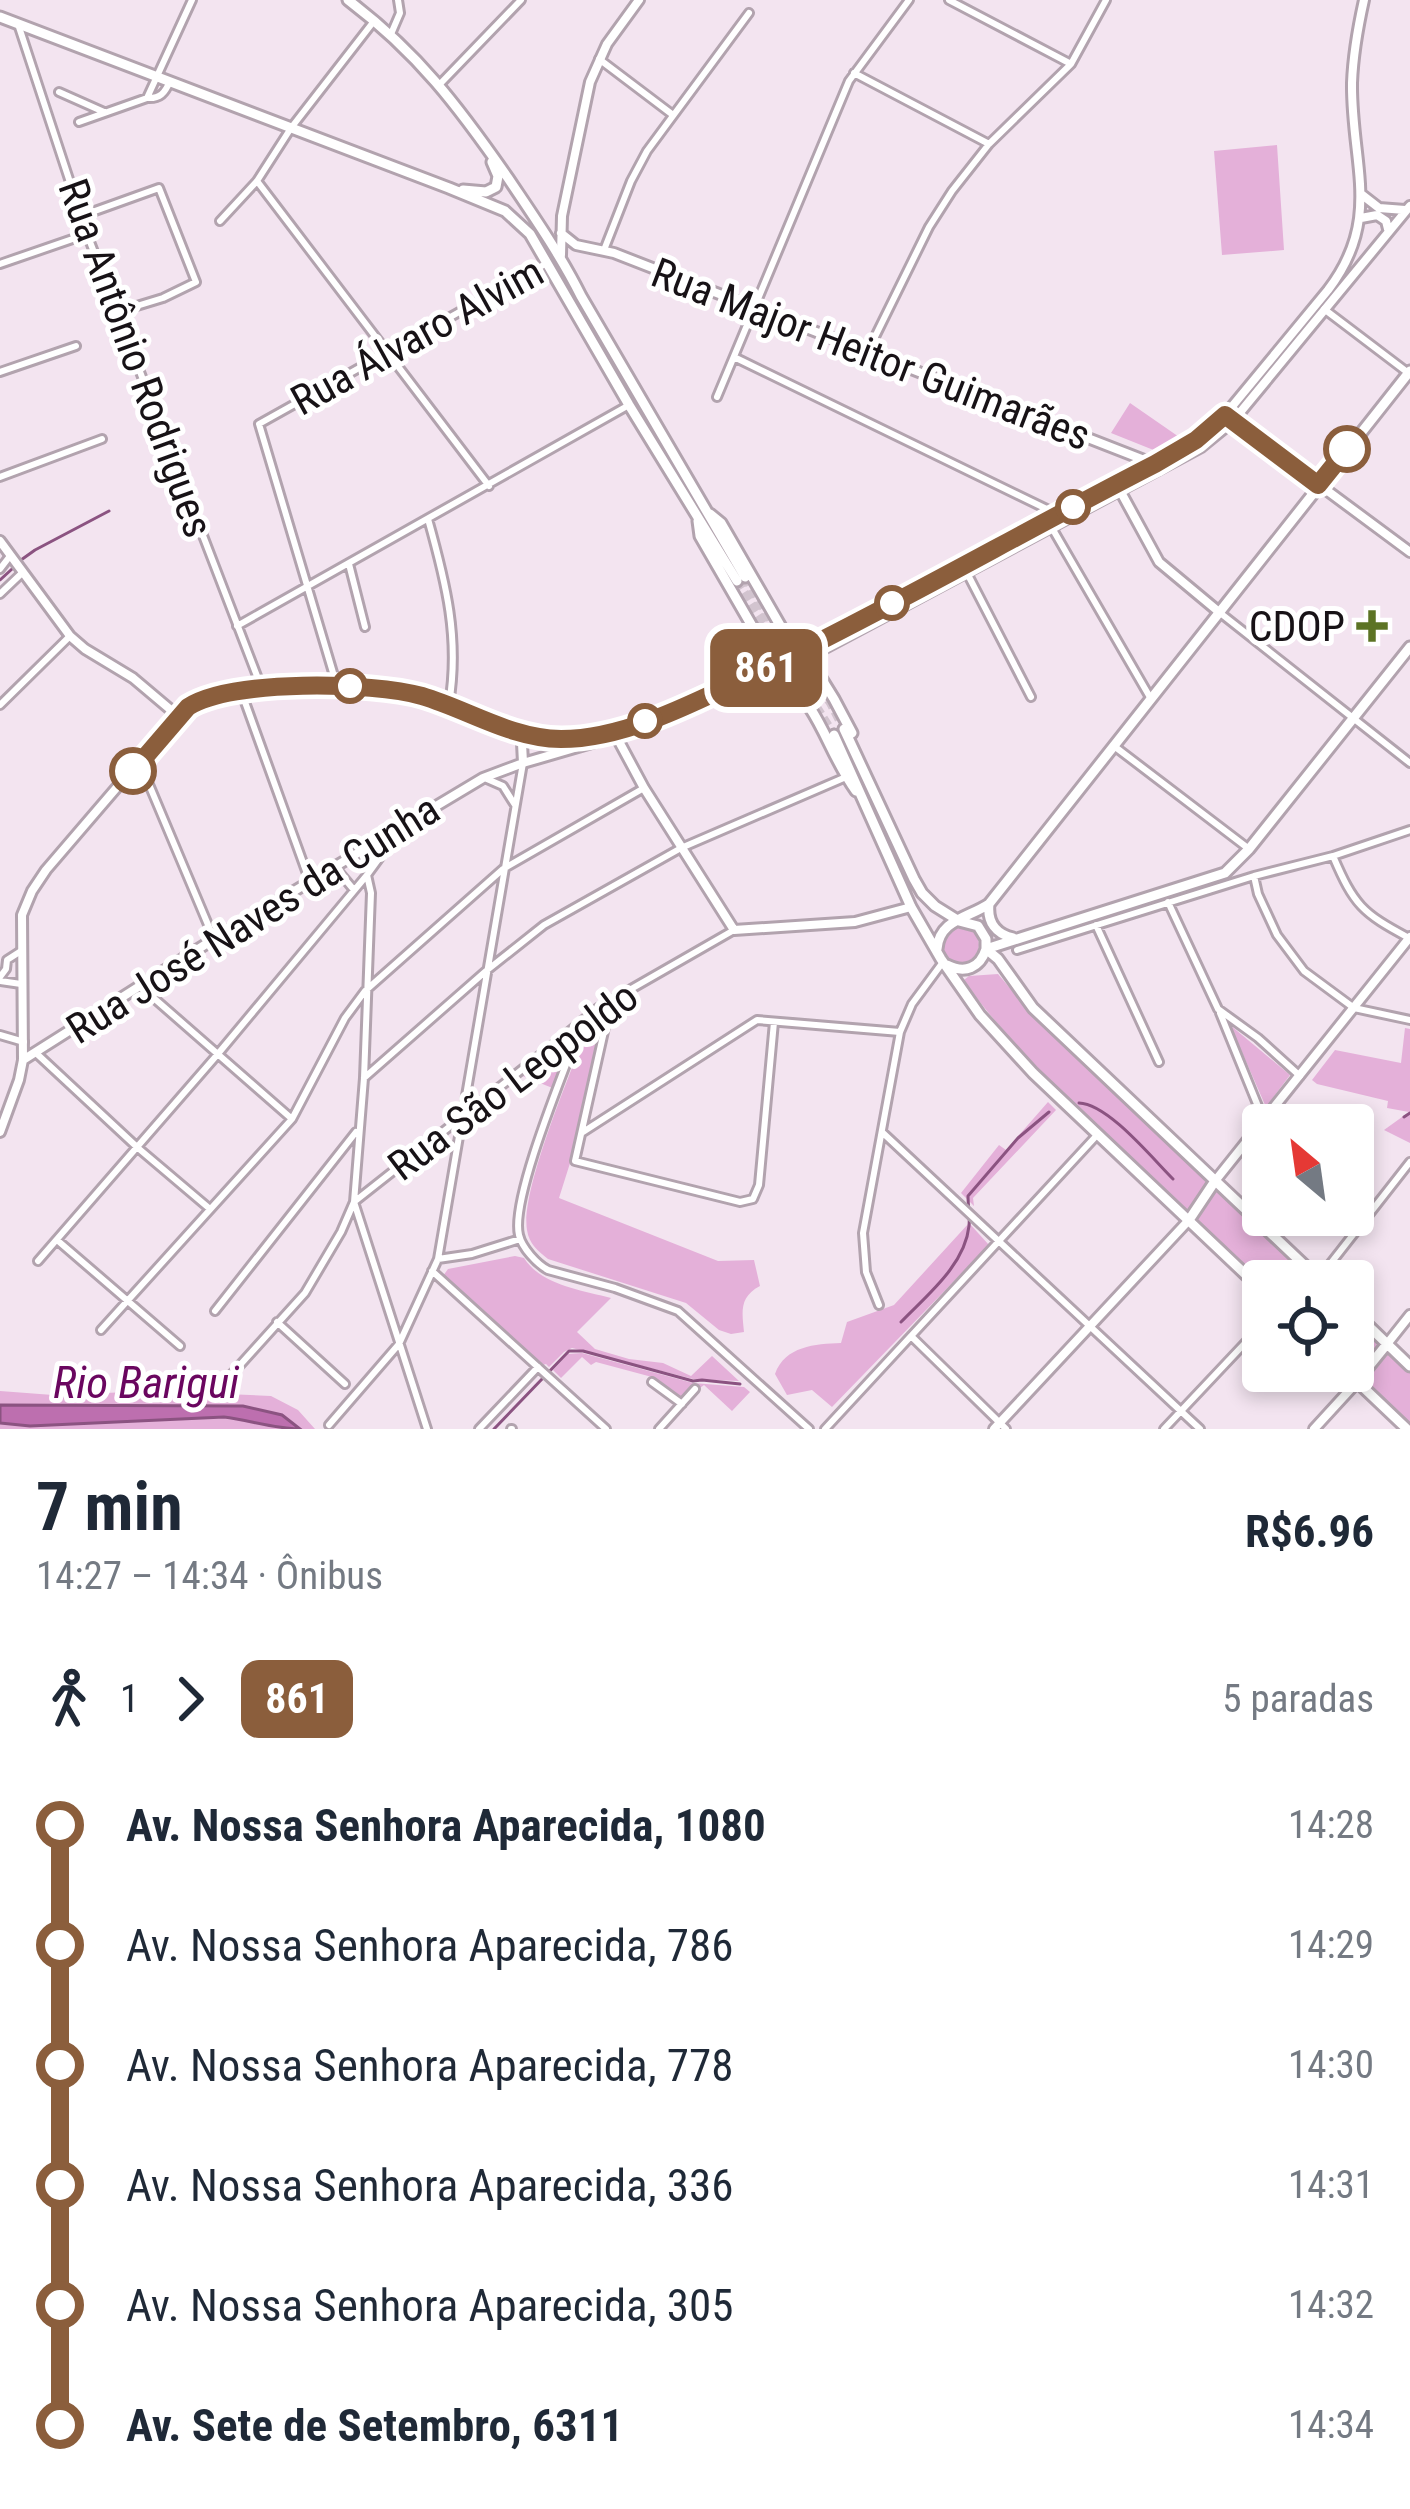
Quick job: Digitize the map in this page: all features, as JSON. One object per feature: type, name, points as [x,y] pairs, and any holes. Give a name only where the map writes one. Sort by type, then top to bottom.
[{"type":"main road","points":[[347,0],[391,34],[440,84],[561,255],[741,579]]},
{"type":"main road","points":[[561,255],[562,216],[586,94],[599,59],[639,0]]},
{"type":"main road","points":[[1229,418],[1336,279],[1354,247],[1361,194],[1352,85],[1364,0]]},
{"type":"main road","points":[[0,17],[513,216],[530,234],[629,405],[702,513],[721,523],[781,628],[834,699],[868,768],[874,807],[911,907],[943,962],[1003,1042],[1242,1271]]},
{"type":"main road","points":[[449,188],[486,192],[496,187],[498,176],[482,141]]},
{"type":"main road","points":[[1361,194],[1379,208],[1408,207]]},
{"type":"main road","points":[[0,1132],[23,1060],[22,915],[46,870],[178,716],[196,702],[262,689],[396,690],[516,733],[558,739],[615,735],[706,703],[1052,527],[1160,466],[1229,418],[1408,207]]},
{"type":"main road","points":[[542,228],[562,216]]},
{"type":"main road","points":[[1361,218],[1382,217],[1388,231]]},
{"type":"main road","name":"Rua Major Heitor Guimarães","points":[[561,233],[576,245],[604,250],[1160,466]]},
{"type":"main road","points":[[561,255],[576,245]]},
{"type":"main road","name":"Rua Álvaro Alvim","points":[[547,262],[561,255]]},
{"type":"main road","points":[[937,949],[944,928],[989,904],[1409,372]]},
{"type":"main road","points":[[1229,418],[1410,552]]},
{"type":"main road","points":[[804,654],[1059,514],[1118,488]]},
{"type":"main road","points":[[1118,488],[1159,562],[1219,613]]},
{"type":"main road","points":[[702,513],[700,536],[776,668],[807,702],[846,777],[874,807]]},
{"type":"main road","points":[[0,542],[70,636],[133,677],[178,716]]},
{"type":"main road","points":[[943,962],[966,970],[992,947],[1015,944],[1048,929],[1225,873],[1410,647]]},
{"type":"main road","points":[[839,732],[922,893],[959,921],[978,926],[1018,991],[1299,1260]]},
{"type":"main road","points":[[516,733],[522,743],[523,764]]},
{"type":"main road","points":[[615,735],[734,930]]},
{"type":"main road","name":"Rua José Naves da Cunha","points":[[23,1060],[214,938],[483,778],[615,735]]},
{"type":"main road","points":[[1183,898],[1205,881]]},
{"type":"main road","points":[[989,904],[994,928],[1015,944]]},
{"type":"main road","points":[[911,907],[941,909]]},
{"type":"main road","name":"Rua São Leopoldo","points":[[734,930],[855,922],[911,907]]},
{"type":"main road","points":[[1048,929],[1063,935]]},
{"type":"main road","points":[[1278,1104],[1409,938]]},
{"type":"main road","points":[[1000,1427],[1089,1324],[1189,1220],[1242,1147]]},
{"type":"main road","points":[[1374,1360],[1410,1315]]},
{"type":"main road","points":[[1374,1331],[1410,1366]]},
{"type":"main road","points":[[1314,1429],[1348,1392]]},
{"type":"main road","points":[[1368,1392],[1407,1429]]},
{"type":"street","points":[[146,98],[192,0]]},
{"type":"street","points":[[391,34],[399,19],[398,0]]},
{"type":"street","points":[[440,84],[521,0]]},
{"type":"street","points":[[717,397],[854,73],[909,0]]},
{"type":"street","points":[[949,0],[1071,64]]},
{"type":"street","points":[[867,352],[952,191],[989,144],[1071,64],[1106,0]]},
{"type":"street","points":[[604,250],[639,165],[749,14]]},
{"type":"street","points":[[220,221],[257,181],[291,128],[374,21]]},
{"type":"street","name":"Rua Antônio Rodrigues","points":[[18,24],[87,234],[262,689]]},
{"type":"street","points":[[599,59],[673,115]]},
{"type":"street","points":[[854,73],[989,144]]},
{"type":"street","points":[[79,122],[162,95],[170,82]]},
{"type":"street","points":[[59,92],[108,113]]},
{"type":"street","points":[[257,181],[488,486]]},
{"type":"street","points":[[81,216],[159,188],[196,282],[117,312]]},
{"type":"street","points":[[0,264],[87,234]]},
{"type":"street","name":"Rua Álvaro Alvim","points":[[337,686],[259,424],[547,262]]},
{"type":"street","points":[[1324,309],[1409,372]]},
{"type":"street","points":[[0,372],[76,346]]},
{"type":"street","points":[[734,357],[1059,514]]},
{"type":"street","points":[[237,626],[629,405]]},
{"type":"street","points":[[0,477],[102,439]]},
{"type":"street","points":[[428,520],[452,619],[455,669],[448,706]]},
{"type":"street","points":[[1052,527],[1151,699]]},
{"type":"street","points":[[0,569],[10,556]]},
{"type":"street","points":[[349,564],[365,627]]},
{"type":"street","points":[[0,594],[22,573]]},
{"type":"street","points":[[967,573],[1031,697]]},
{"type":"street","points":[[1219,613],[1410,763]]},
{"type":"street","points":[[0,705],[70,636]]},
{"type":"street","points":[[241,691],[310,881]]},
{"type":"street","points":[[1114,746],[1249,849]]},
{"type":"street","points":[[140,763],[214,938]]},
{"type":"street","points":[[329,1425],[399,1344],[438,1259],[523,764]]},
{"type":"street","points":[[364,1078],[544,925],[681,848],[846,777]]},
{"type":"street","name":"Rua José Naves da Cunha","points":[[483,778],[503,785],[515,805]]},
{"type":"street","points":[[101,1330],[292,1119],[345,1018],[365,991],[503,869],[644,788]]},
{"type":"street","points":[[38,1261],[217,1055],[405,824]]},
{"type":"street","points":[[1015,944],[1063,935],[1410,830]]},
{"type":"street","points":[[1333,856],[1360,908],[1409,938]]},
{"type":"street","points":[[330,869],[339,872],[354,890]]},
{"type":"street","points":[[368,875],[364,1078],[354,1202],[427,1429]]},
{"type":"street","points":[[1254,876],[1277,935],[1304,971],[1354,1008],[1410,1021]]},
{"type":"street","points":[[1168,902],[1257,1104]]},
{"type":"street","points":[[1096,925],[1160,1062]]},
{"type":"street","name":"Rua São Leopoldo","points":[[231,1375],[305,1293],[354,1202],[584,1017],[734,930]]},
{"type":"street","points":[[21,951],[7,960],[0,979],[22,984]]},
{"type":"street","points":[[879,1305],[866,1272],[863,1233],[900,1032],[912,1004],[943,962]]},
{"type":"street","points":[[140,986],[292,1119]]},
{"type":"street","points":[[598,1008],[605,1027],[575,1161],[740,1202],[753,1199],[759,1185],[774,1022]]},
{"type":"street","points":[[1218,1009],[1300,1076]]},
{"type":"street","points":[[584,1017],[519,1204],[520,1239],[548,1270],[678,1311],[809,1429]]},
{"type":"street","points":[[580,1134],[757,1020],[900,1032]]},
{"type":"street","points":[[0,1035],[24,1042]]},
{"type":"street","points":[[36,1053],[210,1209]]},
{"type":"street","points":[[215,1310],[358,1129]]},
{"type":"street","points":[[883,1132],[1200,1429]]},
{"type":"street","points":[[825,1429],[1098,1134]]},
{"type":"street","points":[[1335,1260],[1410,1162]]},
{"type":"street","points":[[438,1259],[520,1239]]},
{"type":"street","points":[[57,1240],[180,1346]]},
{"type":"street","points":[[432,1271],[607,1429]]},
{"type":"street","points":[[277,1322],[345,1384]]},
{"type":"street","points":[[911,1336],[1000,1427]]},
{"type":"street","points":[[1164,1429],[1242,1346]]},
{"type":"street","points":[[479,1429],[539,1368]]},
{"type":"street","points":[[652,1382],[682,1404]]},
{"type":"street","points":[[659,1429],[695,1389]]},
{"type":"shaded area","points":[[1277,145],[1284,250],[1222,255],[1214,151]]},
{"type":"shaded area","points":[[1130,403],[1182,439],[1161,453],[1111,433]]},
{"type":"shaded area","points":[[961,927],[974,932],[979,945],[974,958],[961,963],[948,958],[943,945],[948,932]]},
{"type":"shaded area","points":[[998,974],[1029,1011],[1242,1207],[1242,1236],[1271,1236],[1296,1260],[1242,1260],[1242,1267],[1029,1059],[964,980]]},
{"type":"shaded area","points":[[600,1018],[559,1198],[718,1261],[754,1260],[760,1286],[745,1300],[744,1332],[719,1330],[686,1303],[548,1259],[530,1239],[527,1212],[539,1159],[589,1025]]},
{"type":"shaded area","points":[[1230,1025],[1290,1075],[1265,1104]]},
{"type":"shaded area","points":[[1405,1028],[1410,1029],[1410,1143],[1384,1130],[1409,1112],[1387,1108],[1388,1101],[1312,1080],[1335,1050],[1401,1063]]},
{"type":"shaded area","points":[[576,1033],[555,1089],[520,1075]]},
{"type":"shaded area","points":[[1048,1102],[1056,1110],[973,1198],[974,1206],[961,1193],[999,1145],[1006,1150]]},
{"type":"shaded area","points":[[969,1223],[989,1245],[832,1407],[812,1390],[787,1395],[775,1374],[786,1357],[811,1346],[841,1343],[847,1322],[894,1305]]},
{"type":"shaded area","points":[[515,1256],[551,1280],[611,1298],[577,1332],[595,1349],[663,1363],[691,1376],[712,1356],[739,1381],[693,1379],[572,1348],[549,1367],[543,1365],[443,1276],[448,1269]]},
{"type":"shaded area","points":[[1374,1335],[1410,1370],[1410,1428],[1373,1392]]},
{"type":"shaded area","points":[[582,1353],[693,1383],[744,1387],[750,1392],[732,1411],[704,1385],[691,1387],[679,1399],[652,1377],[596,1362],[591,1365],[582,1357],[561,1378],[553,1370],[568,1354]]},
{"type":"shaded area","points":[[0,1391],[271,1396],[298,1410],[315,1429],[300,1429],[282,1415],[0,1405]]},
{"type":"shaded area","points":[[0,1405],[243,1406],[282,1415],[300,1429],[224,1417],[30,1426],[0,1423]]},
{"type":"shaded area","points":[[224,1417],[282,1429],[0,1429],[0,1423],[30,1426]]},
{"type":"waterway","points":[[21,560],[109,511]]},
{"type":"waterway","points":[[0,580],[12,569]]},
{"type":"waterway","points":[[1079,1103],[1116,1122],[1173,1179]]},
{"type":"waterway","points":[[901,1322],[960,1254],[969,1226],[968,1196],[1018,1138],[1049,1112]]},
{"type":"waterway","points":[[1404,1117],[1410,1113]]},
{"type":"waterway","points":[[494,1429],[569,1351],[693,1381],[740,1384]]},
{"type":"tunnel","points":[[745,577],[844,729]]},
{"type":"tunnel","points":[[737,581],[834,735]]},
{"type":"bus line","name":"861","points":[[133,771],[188,707],[241,691],[337,686],[396,690],[530,736],[558,739],[614,732],[704,698],[843,630],[1155,464],[1196,440],[1225,415],[1318,485],[1347,449]]},
{"type":"place","name":"CDOP","points":[[1372,626]]},
{"type":"water label","name":"Rio Barigui","points":[[146,1382]]}]
